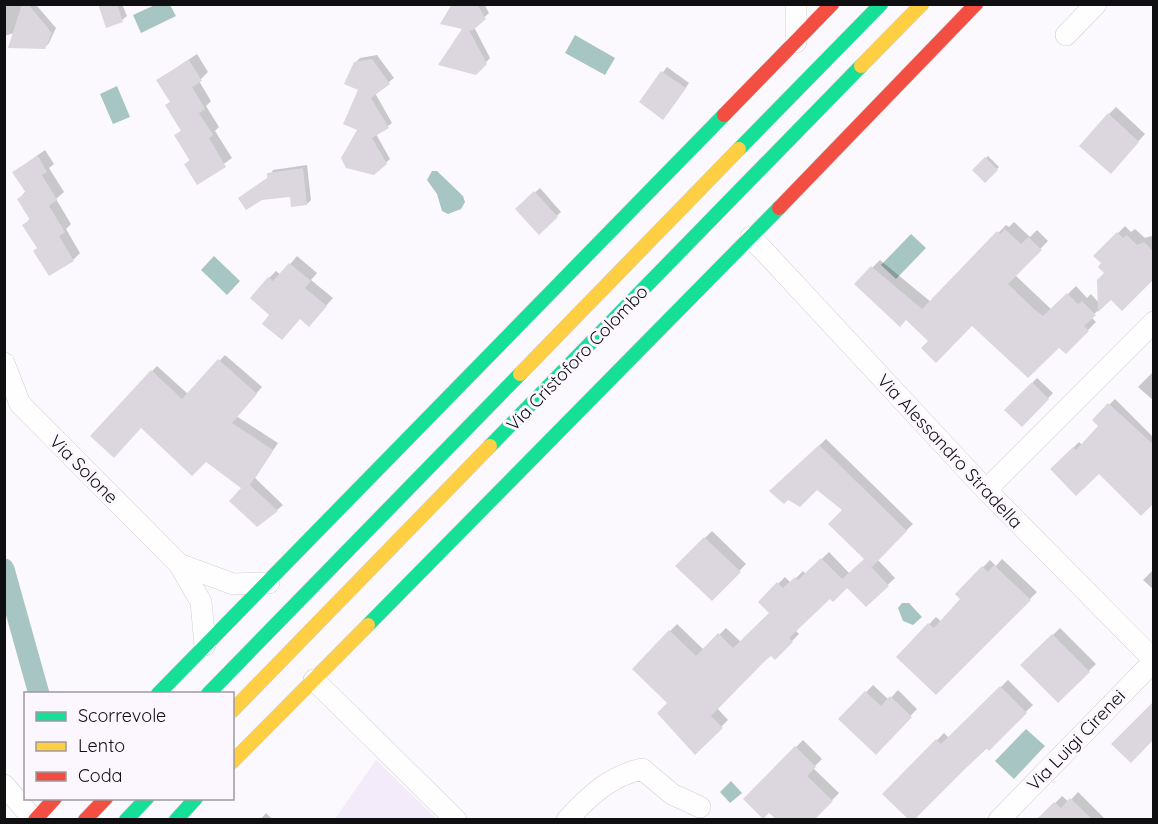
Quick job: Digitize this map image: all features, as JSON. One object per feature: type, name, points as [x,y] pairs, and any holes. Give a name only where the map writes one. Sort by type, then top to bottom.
[{"type":"street","points":[[796,4],[796,42]]},
{"type":"street","points":[[159,692],[269,583],[832,4]]},
{"type":"street","name":"Via Cristoforo Colombo","points":[[209,692],[881,4]]},
{"type":"street","name":"Via Cristoforo Colombo","points":[[234,709],[922,4]]},
{"type":"street","name":"Via Cristoforo Colombo","points":[[234,760],[751,237],[976,4]]},
{"type":"street","points":[[1066,35],[1096,4]]},
{"type":"street","name":"Via Alessandro Stradella","points":[[751,237],[986,490],[1154,660]]},
{"type":"street","points":[[986,490],[1154,322]]},
{"type":"street","name":"Via Solone","points":[[4,363],[20,404],[179,564]]},
{"type":"street","points":[[179,564],[233,584],[269,583]]},
{"type":"street","points":[[179,564],[201,602],[205,645]]},
{"type":"street","name":"Via Luigi Cirenei","points":[[999,819],[1154,660]]},
{"type":"street","points":[[314,680],[456,819]]},
{"type":"street","points":[[567,819],[592,794],[622,773],[642,769],[672,794],[700,807]]},
{"type":"street","points":[[4,785],[35,819],[54,800]]},
{"type":"street","points":[[85,819],[104,800]]},
{"type":"street","points":[[126,819],[145,800]]},
{"type":"street","points":[[176,819],[194,800]]},
{"type":"shaded area","points":[[155,5],[170,5],[176,16],[141,33],[133,15]]},
{"type":"shaded area","points":[[575,35],[615,58],[605,75],[565,53]]},
{"type":"shaded area","points":[[117,86],[130,117],[113,124],[100,94]]},
{"type":"shaded area","points":[[432,171],[437,171],[463,196],[465,202],[461,209],[448,214],[442,211],[437,194],[427,180]]},
{"type":"shaded area","points":[[911,234],[926,248],[896,279],[881,265]]},
{"type":"shaded area","points":[[214,256],[240,281],[227,295],[201,270]]},
{"type":"shaded area","points":[[902,603],[909,603],[922,617],[913,625],[903,621],[898,608]]},
{"type":"shaded area","points":[[1026,729],[1045,746],[1014,779],[995,761]]},
{"type":"shaded area","points":[[376,760],[437,819],[335,819]]},
{"type":"shaded area","points":[[731,781],[742,793],[730,803],[720,792]]},
{"type":"building","points":[[22,4],[28,4],[52,33],[45,49],[8,48]]},
{"type":"building","points":[[98,4],[117,4],[123,22],[106,28]]},
{"type":"building","points":[[452,4],[477,4],[486,19],[472,31],[469,30],[487,64],[476,75],[438,65],[462,29],[440,24]]},
{"type":"building","points":[[372,59],[390,84],[371,98],[389,128],[372,138],[387,164],[374,175],[346,168],[341,158],[357,130],[343,124],[358,90],[344,84],[354,62]]},
{"type":"building","points":[[189,60],[202,81],[192,87],[205,109],[199,113],[213,135],[209,138],[226,167],[197,185],[184,164],[190,161],[174,135],[181,131],[165,105],[170,102],[156,80]]},
{"type":"building","points":[[661,71],[686,88],[663,120],[639,102]]},
{"type":"building","points":[[1108,113],[1139,142],[1111,174],[1079,146]]},
{"type":"building","points":[[38,156],[47,172],[42,175],[57,200],[49,206],[65,232],[59,236],[74,261],[49,276],[33,251],[37,248],[22,225],[30,220],[17,199],[26,193],[12,172]]},
{"type":"building","points":[[985,157],[998,170],[985,183],[972,170]]},
{"type":"building","points":[[303,168],[307,205],[291,207],[290,197],[262,200],[246,210],[238,198],[267,178],[267,173]]},
{"type":"building","points":[[534,191],[558,217],[539,235],[515,209]]},
{"type":"building","points":[[1005,229],[1021,244],[1028,237],[1042,250],[1008,284],[1034,309],[1043,316],[1067,293],[1078,304],[1082,301],[1096,315],[1084,326],[1089,331],[1066,354],[1059,348],[1028,378],[972,326],[936,363],[921,348],[928,341],[906,320],[900,327],[854,284],[871,266],[922,309],[997,231],[1000,234]]},
{"type":"building","points":[[1117,232],[1123,238],[1127,235],[1137,245],[1144,242],[1154,252],[1154,279],[1122,311],[1111,300],[1098,312],[1097,280],[1104,273],[1098,267],[1101,263],[1093,256]]},
{"type":"building","points":[[289,263],[311,281],[305,288],[327,306],[309,327],[300,319],[282,340],[262,324],[269,315],[250,298],[268,277],[273,281]]},
{"type":"building","points":[[218,359],[257,394],[232,423],[273,450],[250,485],[278,511],[257,527],[229,501],[241,488],[206,462],[192,476],[141,428],[114,458],[90,436],[151,370],[182,399]]},
{"type":"building","points":[[1032,382],[1049,399],[1022,427],[1004,410]]},
{"type":"building","points":[[1108,403],[1154,445],[1154,503],[1141,516],[1099,474],[1076,496],[1050,469],[1073,447],[1076,450],[1098,426],[1092,420]]},
{"type":"building","points":[[819,445],[907,531],[872,567],[865,560],[889,586],[866,607],[847,588],[833,602],[830,599],[789,638],[793,642],[775,660],[771,656],[766,660],[711,716],[723,728],[695,755],[657,713],[667,703],[632,669],[669,630],[696,656],[718,633],[733,648],[769,613],[758,602],[777,582],[783,588],[795,577],[798,580],[821,558],[842,579],[864,559],[828,524],[842,510],[817,490],[800,507],[788,500],[784,504],[769,491]]},
{"type":"building","points":[[704,537],[741,572],[712,601],[675,566]]},
{"type":"building","points":[[994,565],[1031,600],[936,695],[896,657],[928,623],[934,628],[960,599],[955,594],[982,566],[988,572]]},
{"type":"building","points":[[1052,634],[1090,672],[1058,703],[1020,665]]},
{"type":"building","points":[[1000,686],[1027,713],[989,751],[986,748],[915,819],[908,819],[882,794],[936,739],[941,744]]},
{"type":"building","points":[[865,691],[881,706],[890,696],[912,717],[876,755],[838,719]]},
{"type":"building","points":[[1154,701],[1154,739],[1131,763],[1111,744]]},
{"type":"building","points":[[795,746],[816,767],[807,776],[833,801],[815,819],[776,819],[769,813],[763,819],[743,799]]},
{"type":"building","points":[[1070,798],[1092,819],[1037,819],[1054,802],[1061,808]]},
{"type":"waterway","points":[[4,569],[38,692]]},
{"type":"traffic: fast","points":[[739,149],[881,4]]},
{"type":"traffic: fast","points":[[490,446],[861,66]]},
{"type":"traffic: fast","points":[[160,692],[724,115]]},
{"type":"traffic: fast","points":[[368,625],[779,208]]},
{"type":"traffic: fast","points":[[210,692],[520,374]]},
{"type":"traffic: fast","points":[[126,820],[145,800]]},
{"type":"traffic: fast","points":[[176,820],[194,800]]},
{"type":"traffic: slow","points":[[861,66],[922,4]]},
{"type":"traffic: slow","points":[[520,374],[739,149]]},
{"type":"traffic: slow","points":[[234,709],[490,446]]},
{"type":"traffic: slow","points":[[234,760],[368,625]]},
{"type":"traffic: jam","points":[[724,115],[832,4]]},
{"type":"traffic: jam","points":[[779,208],[976,4]]},
{"type":"traffic: jam","points":[[35,820],[53,800]]},
{"type":"traffic: jam","points":[[85,820],[104,800]]}]
